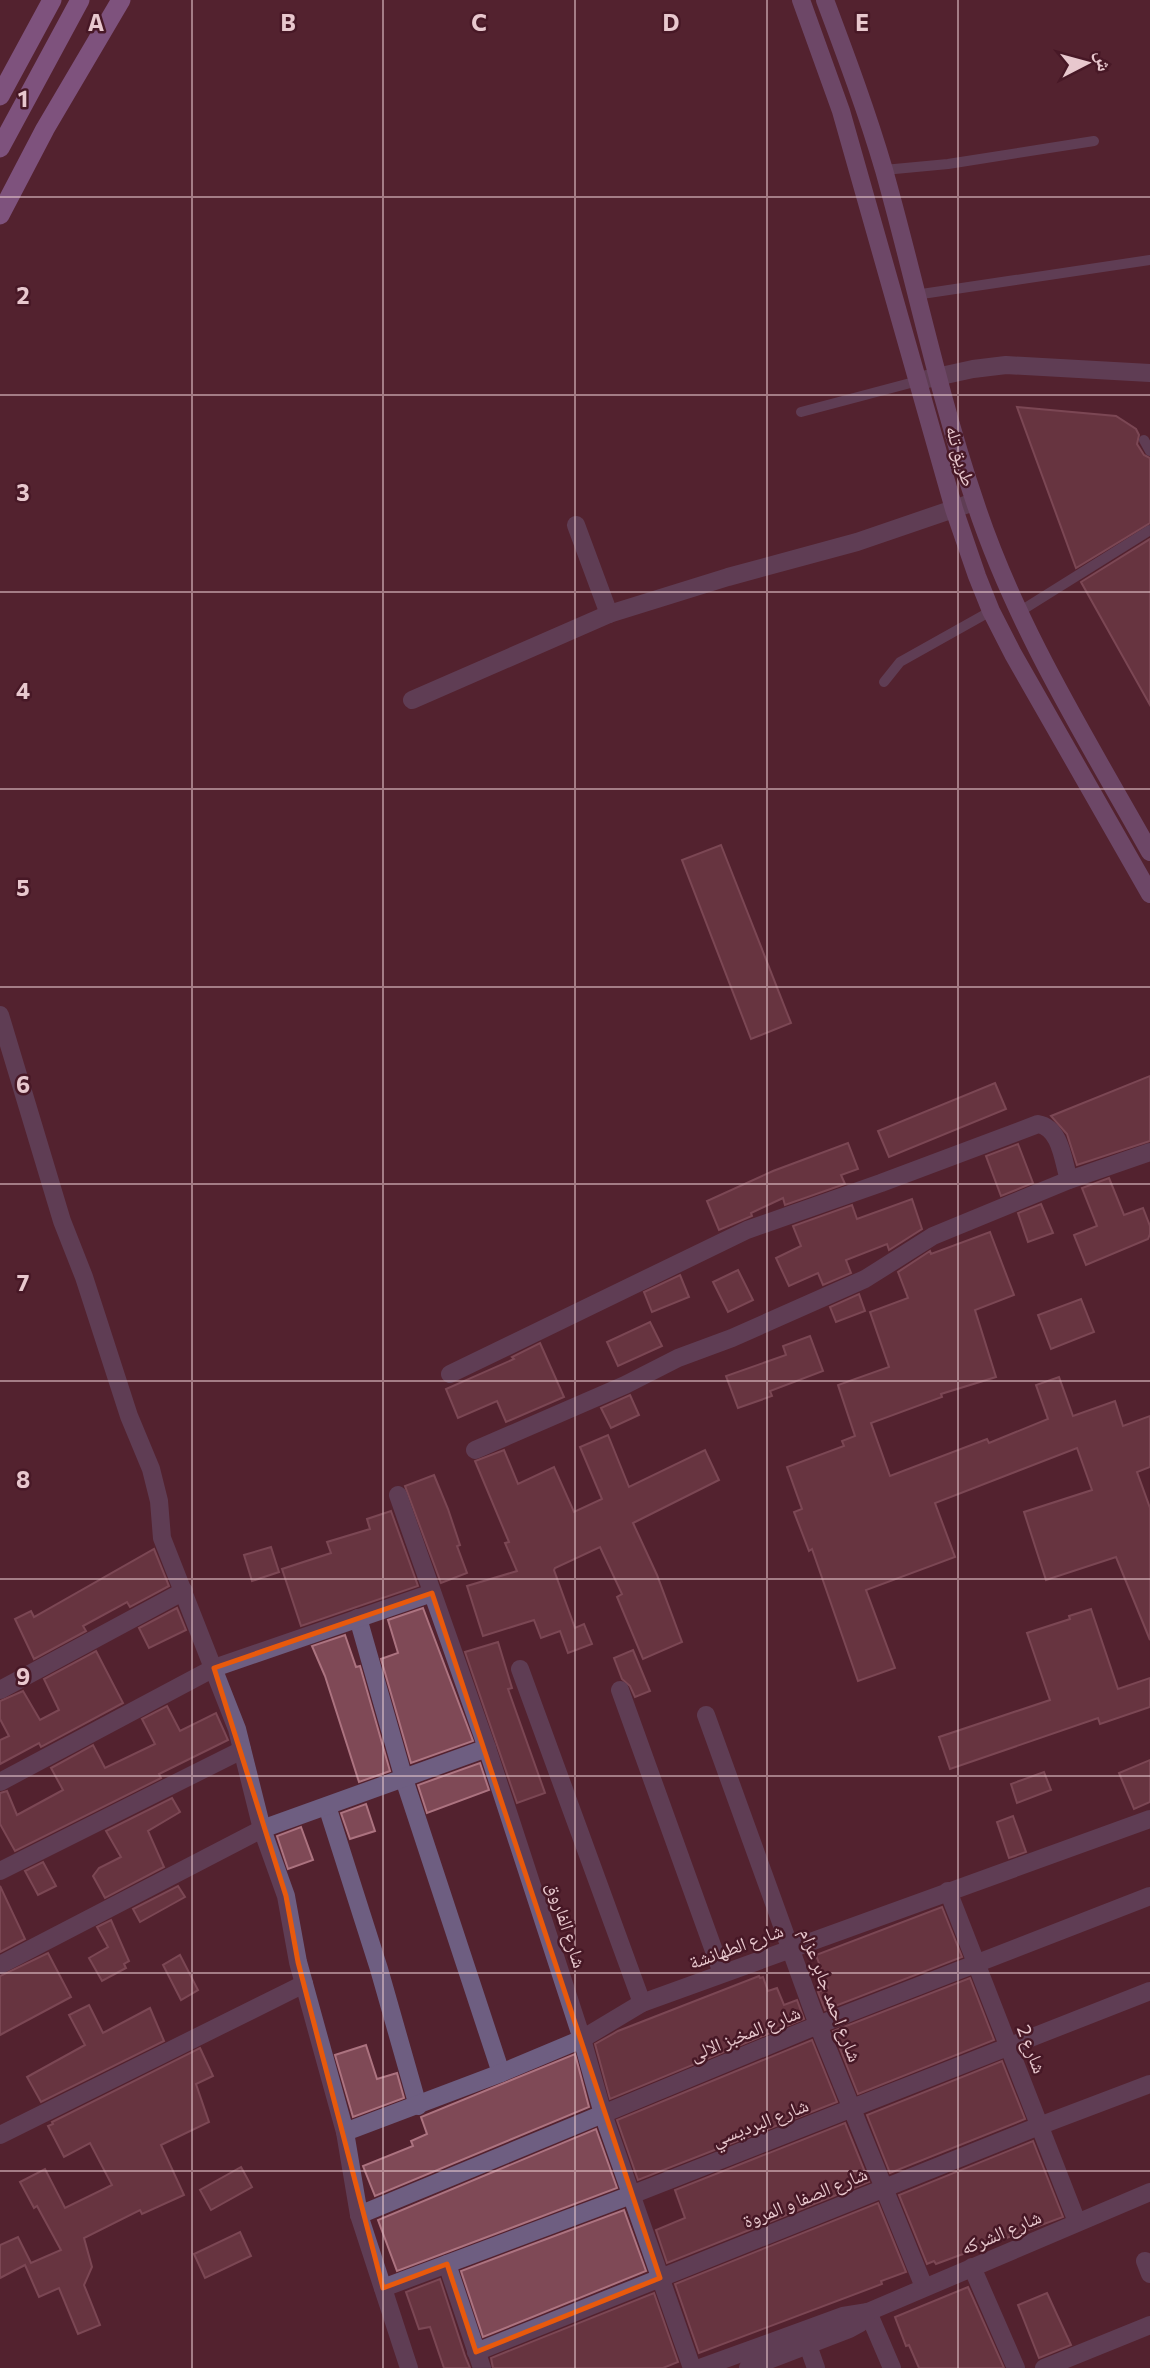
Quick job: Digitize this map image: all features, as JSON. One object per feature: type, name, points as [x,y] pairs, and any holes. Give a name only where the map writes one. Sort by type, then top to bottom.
[{"type":"highway","points":[[0,96],[52,0]]},
{"type":"highway","points":[[0,148],[80,0]]},
{"type":"highway","points":[[0,215],[45,129],[121,0]]},
{"type":"main road","name":"طريق تله","points":[[801,0],[841,111],[954,509],[993,615],[1150,894]]},
{"type":"main road","name":"طريق تله","points":[[825,0],[884,170],[915,296],[974,502],[1018,610],[1052,678],[1150,852]]},
{"type":"main road","points":[[993,615],[1018,610]]},
{"type":"street","points":[[918,381],[1006,365],[1150,373]]},
{"type":"street","points":[[412,700],[609,614],[727,577],[857,542],[974,502]]},
{"type":"street","points":[[576,525],[609,614]]},
{"type":"street","points":[[0,1015],[62,1221],[150,1469],[159,1501],[162,1538],[237,1729],[262,1829],[286,1896],[298,1962],[345,2132],[359,2215],[409,2368]]},
{"type":"street","points":[[450,1374],[747,1230],[881,1184],[1038,1124],[1046,1125],[1055,1134],[1069,1180]]},
{"type":"street","points":[[475,1450],[865,1279],[933,1236],[1069,1180],[1150,1152]]},
{"type":"street","name":"شارع الفاروق","points":[[398,1496],[487,1748],[582,2039],[603,2115],[692,2368]]},
{"type":"street","points":[[0,1690],[184,1591]]},
{"type":"street","points":[[0,1782],[214,1668],[432,1593]]},
{"type":"street","points":[[358,1618],[404,1780],[501,2073]]},
{"type":"street","points":[[520,1669],[642,2003]]},
{"type":"street","points":[[620,1690],[722,1973]]},
{"type":"street","name":"شارع احمد جابر عزام","points":[[706,1715],[818,2025],[924,2287]]},
{"type":"street","points":[[0,1965],[262,1829],[487,1748]]},
{"type":"street","points":[[0,1871],[242,1750]]},
{"type":"street","points":[[327,1807],[379,1969],[418,2106]]},
{"type":"street","name":"شارع الطهانشة","points":[[345,2132],[418,2106],[582,2039],[642,2003],[1150,1819]]},
{"type":"street","name":"شارع 2","points":[[948,1891],[1077,2222]]},
{"type":"street","name":"شارع المخبز الالى","points":[[359,2215],[818,2025],[1150,1896]]},
{"type":"street","points":[[0,2134],[304,1984]]},
{"type":"street","name":"شارع البرديسي","points":[[383,2288],[1150,1991]]},
{"type":"street","name":"شارع الصفا و المروة","points":[[479,2360],[660,2278],[1150,2084]]},
{"type":"street","name":"شارع الشركه","points":[[748,2368],[849,2315],[868,2312],[1150,2192]]},
{"type":"street","points":[[447,2264],[479,2360]]},
{"type":"street","points":[[972,2267],[1016,2368]]},
{"type":"street","points":[[868,2312],[892,2368]]},
{"type":"street","points":[[1044,2368],[1085,2360],[1150,2325]]},
{"type":"street","points":[[805,2338],[816,2368]]},
{"type":"street","name":"شارع الشركه","points":[[700,2368],[805,2338]]},
{"type":"lane","points":[[884,170],[948,164],[1094,141]]},
{"type":"lane","points":[[915,296],[1150,260]]},
{"type":"lane","points":[[801,412],[918,381]]},
{"type":"lane","points":[[1144,440],[1150,451]]},
{"type":"lane","points":[[1018,610],[1150,530]]},
{"type":"lane","points":[[884,682],[900,662],[993,615]]},
{"type":"highlighted area","points":[[432,1593],[660,2278],[476,2352],[447,2264],[383,2288],[298,1962],[286,1896],[214,1668]]},
{"type":"building","points":[[1017,407],[1116,416],[1136,429],[1139,435],[1137,444],[1144,455],[1150,458],[1150,523],[1076,568]]},
{"type":"building","points":[[1150,539],[1150,705],[1081,582]]},
{"type":"building","points":[[721,845],[791,1023],[751,1039],[682,860]]},
{"type":"building","points":[[1150,1076],[1150,1141],[1077,1165],[1067,1134],[1051,1116]]},
{"type":"building","points":[[995,1083],[1006,1109],[889,1157],[878,1131]]},
{"type":"building","points":[[848,1143],[858,1169],[841,1175],[845,1184],[785,1205],[783,1198],[751,1213],[752,1216],[719,1230],[707,1201],[773,1171]]},
{"type":"building","points":[[1018,1144],[1033,1183],[1001,1196],[986,1156]]},
{"type":"building","points":[[1109,1178],[1124,1215],[1143,1208],[1150,1234],[1148,1239],[1086,1265],[1074,1235],[1097,1226],[1082,1188]]},
{"type":"building","points":[[912,1199],[922,1229],[889,1250],[887,1244],[846,1260],[851,1273],[823,1285],[818,1273],[789,1286],[776,1258],[801,1246],[793,1226],[852,1205],[857,1219]]},
{"type":"building","points":[[1041,1204],[1053,1233],[1028,1242],[1018,1213]]},
{"type":"building","points":[[990,1232],[1014,1295],[975,1310],[996,1377],[941,1394],[942,1397],[871,1423],[890,1476],[987,1439],[989,1443],[1048,1419],[1036,1385],[1059,1377],[1073,1416],[1115,1401],[1123,1426],[1150,1416],[1150,1467],[1137,1472],[1150,1508],[1150,1640],[1116,1557],[1046,1580],[1024,1512],[1092,1490],[1077,1448],[935,1503],[955,1557],[866,1590],[895,1668],[858,1681],[812,1549],[809,1551],[794,1512],[802,1509],[787,1467],[844,1446],[842,1441],[855,1436],[838,1385],[889,1367],[870,1312],[908,1298],[898,1272],[930,1251],[931,1254]]},
{"type":"building","points":[[738,1270],[753,1300],[728,1312],[713,1282]]},
{"type":"building","points":[[680,1275],[689,1297],[652,1312],[644,1292]]},
{"type":"building","points":[[859,1294],[865,1311],[836,1322],[830,1307]]},
{"type":"building","points":[[1081,1299],[1094,1332],[1051,1349],[1038,1315]]},
{"type":"building","points":[[650,1322],[662,1346],[618,1366],[607,1342]]},
{"type":"building","points":[[810,1336],[823,1371],[770,1391],[772,1396],[738,1408],[726,1376],[786,1355],[783,1346]]},
{"type":"building","points":[[540,1343],[564,1397],[506,1422],[497,1401],[458,1418],[446,1389],[514,1359],[512,1357]]},
{"type":"building","points":[[630,1395],[639,1415],[611,1428],[601,1408]]},
{"type":"building","points":[[608,1435],[629,1487],[705,1450],[719,1480],[633,1523],[657,1575],[682,1642],[643,1659],[617,1597],[622,1594],[600,1547],[554,1570],[575,1628],[584,1624],[592,1644],[568,1653],[560,1631],[541,1638],[534,1620],[483,1636],[467,1586],[517,1571],[505,1543],[509,1542],[475,1461],[504,1450],[518,1484],[554,1467],[574,1512],[602,1499],[580,1447]]},
{"type":"building","points":[[434,1475],[448,1509],[467,1573],[441,1583],[405,1486]]},
{"type":"building","points":[[391,1511],[418,1586],[301,1626],[282,1569],[331,1553],[327,1542],[370,1529],[367,1519]]},
{"type":"building","points":[[271,1547],[279,1572],[252,1581],[244,1555]]},
{"type":"building","points":[[154,1549],[169,1586],[130,1607],[127,1602],[83,1626],[86,1631],[34,1659],[15,1619],[31,1611],[34,1617]]},
{"type":"building","points":[[177,1608],[186,1630],[149,1648],[139,1628]]},
{"type":"building","points":[[423,1608],[473,1741],[411,1763],[381,1659],[398,1653],[388,1620]]},
{"type":"building","points":[[1091,1609],[1118,1689],[1150,1678],[1150,1707],[1100,1724],[1098,1718],[950,1769],[939,1737],[1050,1700],[1027,1633]]},
{"type":"building","points":[[345,1635],[356,1667],[360,1666],[390,1771],[359,1782],[325,1676],[312,1646]]},
{"type":"building","points":[[498,1642],[512,1688],[508,1689],[545,1793],[517,1803],[465,1652]]},
{"type":"building","points":[[633,1650],[650,1691],[635,1697],[630,1686],[622,1679],[614,1658]]},
{"type":"building","points":[[96,1651],[123,1703],[41,1747],[39,1743],[0,1764],[0,1740],[9,1736],[0,1719],[0,1701],[23,1691],[40,1720],[59,1710],[44,1679]]},
{"type":"building","points":[[167,1706],[180,1731],[216,1713],[228,1740],[159,1774],[161,1778],[15,1851],[0,1824],[0,1793],[7,1791],[17,1815],[63,1790],[51,1768],[93,1745],[105,1768],[155,1744],[142,1719]]},
{"type":"building","points":[[1150,1760],[1150,1802],[1134,1809],[1119,1773]]},
{"type":"building","points":[[480,1763],[489,1790],[427,1813],[418,1785]]},
{"type":"building","points":[[1044,1772],[1051,1790],[1017,1803],[1011,1784]]},
{"type":"building","points":[[172,1798],[180,1812],[148,1831],[164,1867],[105,1898],[93,1876],[99,1868],[121,1857],[106,1831]]},
{"type":"building","points":[[366,1804],[375,1831],[350,1839],[341,1813]]},
{"type":"building","points":[[1013,1816],[1026,1852],[1009,1858],[997,1822]]},
{"type":"building","points":[[301,1827],[313,1860],[288,1869],[277,1836]]},
{"type":"building","points":[[43,1862],[56,1886],[38,1895],[25,1871]]},
{"type":"building","points":[[0,1886],[25,1939],[0,1952]]},
{"type":"building","points":[[178,1886],[185,1897],[140,1922],[133,1909]]},
{"type":"building","points":[[942,1907],[962,1957],[825,2010],[818,1992],[828,1988],[816,1955]]},
{"type":"building","points":[[111,1920],[129,1961],[124,1964],[126,1968],[102,1981],[89,1958],[108,1947],[97,1927]]},
{"type":"building","points":[[48,1953],[71,1997],[0,2035],[0,1976]]},
{"type":"building","points":[[180,1955],[198,1990],[181,2000],[163,1965]]},
{"type":"building","points":[[759,1976],[763,1977],[768,1991],[777,1988],[784,2005],[797,2000],[804,2019],[610,2099],[595,2044],[618,2031]]},
{"type":"building","points":[[970,1978],[994,2040],[858,2094],[833,2031]]},
{"type":"building","points":[[89,2005],[103,2033],[150,2008],[164,2041],[41,2102],[27,2077],[85,2045],[69,2015]]},
{"type":"building","points":[[812,2040],[837,2102],[638,2180],[617,2120]]},
{"type":"building","points":[[366,2045],[377,2079],[397,2073],[404,2098],[353,2117],[335,2055]]},
{"type":"building","points":[[200,2048],[213,2076],[196,2084],[209,2122],[161,2145],[184,2195],[142,2214],[140,2210],[84,2238],[92,2267],[84,2285],[100,2325],[78,2334],[59,2288],[39,2297],[25,2265],[0,2278],[0,2245],[18,2237],[31,2263],[61,2250],[37,2206],[34,2208],[20,2182],[45,2169],[65,2208],[112,2185],[90,2143],[64,2157],[48,2126]]},
{"type":"building","points":[[575,2054],[589,2107],[375,2196],[363,2166],[413,2146],[411,2141],[427,2134],[421,2117]]},
{"type":"building","points":[[1002,2061],[1025,2119],[890,2173],[867,2115]]},
{"type":"building","points":[[845,2123],[869,2182],[667,2263],[656,2230],[685,2218],[675,2190]]},
{"type":"building","points":[[596,2129],[617,2188],[397,2271],[378,2220]]},
{"type":"building","points":[[1033,2141],[1063,2217],[936,2264],[934,2261],[927,2264],[899,2195]]},
{"type":"building","points":[[241,2167],[252,2187],[211,2210],[200,2190]]},
{"type":"building","points":[[878,2203],[906,2272],[881,2281],[882,2284],[699,2353],[675,2284]]},
{"type":"building","points":[[624,2210],[646,2271],[483,2337],[461,2271]]},
{"type":"building","points":[[240,2232],[251,2256],[205,2278],[194,2254]]},
{"type":"building","points":[[440,2279],[470,2368],[444,2368],[430,2327],[419,2329],[406,2292]]},
{"type":"building","points":[[968,2287],[1004,2368],[919,2368],[909,2345],[906,2346],[895,2317]]},
{"type":"building","points":[[654,2293],[678,2362],[663,2368],[493,2368],[491,2358]]},
{"type":"building","points":[[1047,2293],[1071,2345],[1039,2358],[1018,2305]]}]
